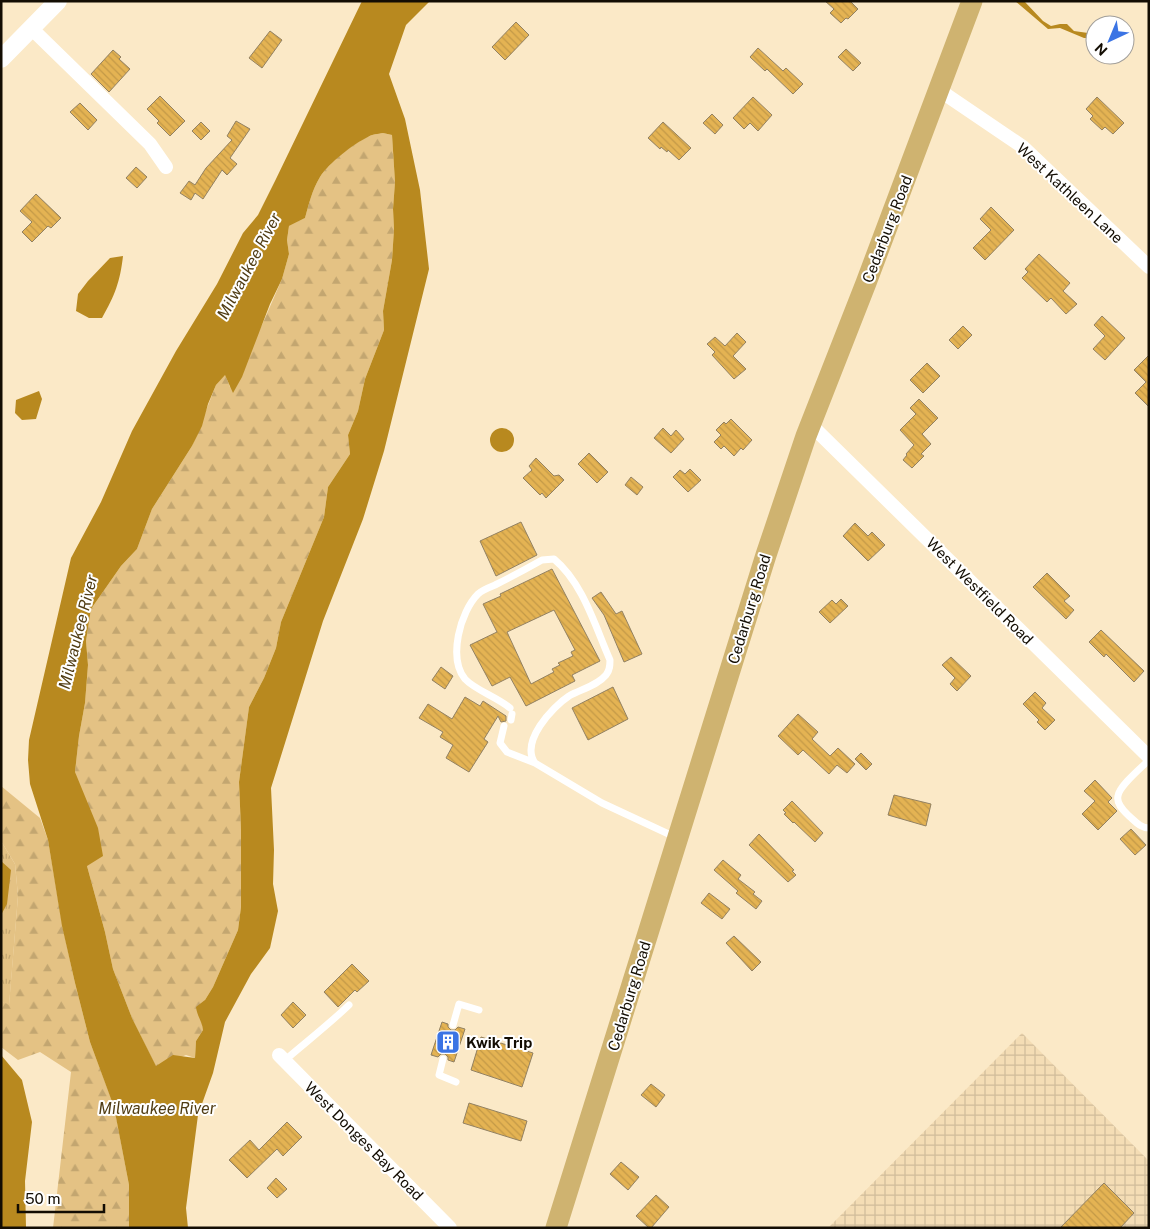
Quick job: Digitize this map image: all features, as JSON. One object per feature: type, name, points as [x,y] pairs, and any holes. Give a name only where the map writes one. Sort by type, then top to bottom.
[{"type":"main road","name":"Cedarburg Road","points":[[556,1228],[766,555],[811,425],[972,1]]},
{"type":"street","points":[[1,58],[58,1]]},
{"type":"street","points":[[31,28],[150,144],[166,167]]},
{"type":"street","name":"West Kathleen Lane","points":[[939,90],[1023,147],[1149,267]]},
{"type":"street","name":"West Westfield Road","points":[[811,425],[1149,758]]},
{"type":"street","name":"West Donges Bay Road","points":[[281,1058],[450,1228]]},
{"type":"lane","points":[[511,714],[503,703],[466,680],[459,669],[456,653],[458,633],[478,593],[542,560],[554,559],[562,566],[582,595],[610,660],[610,668],[598,683],[568,697],[542,722],[532,740],[531,758],[535,763]]},
{"type":"lane","points":[[504,726],[500,743],[507,752],[535,763],[602,803],[678,839]]},
{"type":"lane","points":[[1149,758],[1124,786],[1118,796],[1118,802],[1126,813],[1141,826],[1149,828]]},
{"type":"lane","points":[[453,1025],[459,1004],[479,1010]]},
{"type":"lane","points":[[281,1058],[327,1026],[349,1005]]},
{"type":"lane","points":[[442,1059],[439,1075],[456,1082]]},
{"type":"shaded area","points":[[1022,1033],[1149,1161],[1149,1228],[828,1228]]},
{"type":"green space","points":[[383,133],[392,135],[395,182],[392,260],[383,311],[384,330],[365,379],[358,411],[348,435],[350,454],[328,487],[324,517],[281,622],[276,648],[264,678],[249,707],[239,782],[241,907],[238,930],[213,987],[205,1000],[202,1021],[203,1030],[196,1041],[195,1058],[186,1055],[156,1067],[132,1018],[113,969],[87,866],[75,772],[85,703],[88,665],[86,641],[91,609],[121,566],[137,549],[152,509],[192,446],[216,385],[225,374],[230,387],[262,325],[282,279],[289,254],[287,240],[289,226],[305,218],[315,187],[329,166],[355,144],[371,135]]},
{"type":"green space","points":[[1,786],[40,818],[48,840],[63,929],[75,983],[90,1042],[114,1106],[129,1185],[129,1228],[53,1228],[71,1072],[40,1052],[18,1060],[1,1047],[1,1001],[9,1005],[18,896],[15,864],[1,841]]},
{"type":"green space","points":[[1,841],[15,864],[18,896],[9,1006],[1,1001]]},
{"type":"water","name":"Milwaukee River","points":[[362,1],[430,1],[406,25],[389,74],[405,119],[420,190],[429,269],[384,451],[363,519],[323,621],[271,788],[274,850],[273,884],[278,911],[270,948],[251,974],[225,1022],[213,1073],[198,1115],[186,1208],[188,1228],[129,1228],[129,1185],[114,1107],[90,1042],[75,983],[62,926],[48,840],[30,784],[29,740],[71,558],[101,502],[132,431],[176,351],[217,284],[243,233],[258,215]],"holes":[[[375,134],[392,135],[395,182],[394,229],[392,260],[383,311],[384,330],[365,379],[358,411],[348,435],[350,454],[328,487],[324,517],[281,622],[276,648],[264,678],[249,707],[239,782],[241,907],[238,930],[213,987],[205,1000],[196,1007],[203,1030],[196,1041],[195,1058],[173,1055],[156,1066],[132,1018],[113,969],[87,866],[103,856],[98,828],[75,772],[85,703],[88,665],[86,641],[91,609],[121,566],[137,549],[152,509],[192,446],[202,426],[216,385],[225,375],[233,393],[242,377],[270,304],[282,279],[289,254],[287,240],[289,226],[305,218],[320,177],[335,160],[362,140]]]},
{"type":"water","points":[[1015,1],[1025,2],[1043,21],[1051,26],[1067,24],[1074,31],[1085,33],[1085,38],[1060,28],[1048,29]]},
{"type":"water","points":[[123,256],[116,288],[102,318],[89,318],[76,311],[78,294],[88,281],[110,258]]},
{"type":"water","points":[[39,391],[42,399],[36,419],[22,420],[15,413],[16,400]]},
{"type":"water","points":[[502,428],[511,431],[514,440],[511,449],[502,452],[493,449],[490,440],[493,431]]},
{"type":"water","points":[[1,861],[11,870],[7,904],[1,915]]},
{"type":"water","points":[[1,1055],[22,1080],[32,1122],[25,1181],[26,1228],[1,1228]]},
{"type":"building","points":[[825,1],[850,1],[858,9],[841,23],[830,13],[834,9]]},
{"type":"building","points":[[516,22],[529,35],[505,60],[492,47]]},
{"type":"building","points":[[270,31],[282,40],[262,68],[249,58]]},
{"type":"building","points":[[758,48],[783,71],[786,68],[803,84],[793,94],[767,69],[765,71],[750,57]]},
{"type":"building","points":[[846,49],[861,63],[853,71],[838,57]]},
{"type":"building","points":[[113,50],[121,57],[119,59],[130,69],[109,92],[91,74]]},
{"type":"building","points":[[160,96],[185,121],[170,136],[147,109]]},
{"type":"building","points":[[753,97],[772,115],[758,131],[750,123],[744,129],[733,118]]},
{"type":"building","points":[[1097,97],[1124,123],[1113,134],[1105,127],[1102,130],[1090,119],[1093,116],[1086,109]]},
{"type":"building","points":[[80,103],[97,120],[88,130],[70,112]]},
{"type":"building","points":[[712,114],[723,125],[715,134],[703,123]]},
{"type":"building","points":[[236,121],[250,129],[230,158],[237,164],[227,175],[222,170],[203,199],[195,193],[191,200],[180,193],[189,181],[195,185],[206,168],[232,140],[227,136]]},
{"type":"building","points":[[201,122],[210,131],[201,140],[192,131]]},
{"type":"building","points":[[663,122],[691,148],[679,160],[668,150],[667,152],[661,147],[660,149],[648,138]]},
{"type":"building","points":[[136,167],[147,177],[137,188],[126,178]]},
{"type":"building","points":[[36,194],[61,218],[51,228],[48,226],[32,242],[22,232],[32,222],[20,211]]},
{"type":"building","points":[[991,207],[1014,230],[985,260],[973,248],[991,230],[980,219]]},
{"type":"building","points":[[1039,254],[1070,283],[1063,291],[1077,304],[1066,314],[1051,298],[1047,302],[1022,278],[1028,272],[1025,269]]},
{"type":"building","points":[[1102,316],[1125,338],[1105,360],[1093,349],[1105,336],[1094,325]]},
{"type":"building","points":[[963,326],[972,335],[958,349],[949,340]]},
{"type":"building","points":[[737,333],[746,342],[733,356],[746,369],[734,379],[712,355],[715,352],[707,344],[715,337],[725,346]]},
{"type":"building","points":[[1149,355],[1149,407],[1135,393],[1146,382],[1134,370]]},
{"type":"building","points":[[927,363],[940,376],[923,393],[910,380]]},
{"type":"building","points":[[919,399],[938,418],[922,434],[931,444],[921,454],[924,456],[912,468],[903,460],[914,445],[900,430],[916,414],[910,408]]},
{"type":"building","points":[[731,419],[752,440],[734,456],[724,446],[721,449],[714,442],[721,435],[716,430],[724,422],[726,424]]},
{"type":"building","points":[[663,428],[671,436],[676,430],[684,439],[671,453],[654,438]]},
{"type":"building","points":[[589,453],[608,472],[597,483],[578,464]]},
{"type":"building","points":[[536,458],[554,476],[559,475],[564,480],[546,498],[542,493],[540,495],[523,478],[532,470],[529,466]]},
{"type":"building","points":[[690,469],[701,480],[688,492],[673,477],[680,470],[685,474]]},
{"type":"building","points":[[631,477],[643,487],[637,495],[625,485]]},
{"type":"building","points":[[521,522],[537,555],[496,576],[480,541]]},
{"type":"building","points":[[855,523],[868,536],[872,532],[885,545],[868,561],[843,536]]},
{"type":"building","points":[[552,569],[600,661],[572,675],[575,681],[526,706],[510,677],[492,686],[470,645],[497,632],[483,604],[501,596],[500,594]],"holes":[[[554,610],[575,650],[571,652],[573,656],[558,663],[560,665],[552,669],[554,672],[531,684],[507,632]]]},
{"type":"building","points":[[1047,573],[1070,596],[1064,601],[1074,610],[1066,619],[1033,587]]},
{"type":"building","points":[[601,592],[616,614],[622,611],[642,654],[624,662],[604,615],[592,598]]},
{"type":"building","points":[[841,599],[848,606],[830,623],[819,612],[832,600],[836,604]]},
{"type":"building","points":[[1101,630],[1144,671],[1134,682],[1106,654],[1104,657],[1089,642]]},
{"type":"building","points":[[951,657],[971,676],[957,691],[950,684],[955,678],[942,665]]},
{"type":"building","points":[[441,667],[453,676],[445,689],[432,680]]},
{"type":"building","points":[[613,687],[628,719],[588,740],[572,708]]},
{"type":"building","points":[[1035,692],[1046,703],[1042,708],[1055,720],[1045,730],[1037,722],[1039,720],[1023,704]]},
{"type":"building","points":[[465,697],[480,706],[483,701],[506,716],[506,721],[501,722],[498,716],[484,739],[488,742],[469,772],[446,758],[453,745],[440,737],[443,732],[419,718],[428,704],[452,719]]},
{"type":"building","points":[[798,714],[818,732],[812,739],[830,756],[838,748],[855,764],[847,773],[837,765],[829,774],[803,750],[798,755],[778,736]]},
{"type":"building","points":[[861,753],[872,764],[866,770],[855,759]]},
{"type":"building","points":[[1095,780],[1112,798],[1108,802],[1117,811],[1098,830],[1082,814],[1095,801],[1084,791]]},
{"type":"building","points":[[894,795],[931,804],[926,826],[888,815]]},
{"type":"building","points":[[792,801],[823,833],[815,842],[784,814],[786,813],[783,810]]},
{"type":"building","points":[[1131,829],[1146,845],[1135,855],[1120,839]]},
{"type":"building","points":[[759,834],[794,870],[792,871],[796,875],[788,882],[749,845]]},
{"type":"building","points":[[723,860],[741,875],[738,879],[755,892],[753,894],[762,901],[756,909],[736,893],[738,891],[714,870]]},
{"type":"building","points":[[709,893],[730,909],[722,919],[701,903]]},
{"type":"building","points":[[734,936],[761,962],[752,971],[726,943]]},
{"type":"building","points":[[352,964],[369,981],[357,992],[355,990],[338,1007],[324,992]]},
{"type":"building","points":[[293,1002],[306,1015],[293,1028],[281,1015]]},
{"type":"building","name":"Kwik Trip","points":[[442,1022],[448,1024],[451,1030],[455,1030],[458,1027],[465,1029],[454,1062],[448,1060],[445,1054],[441,1054],[438,1057],[431,1055]]},
{"type":"building","name":"Kwik Trip","points":[[481,1037],[533,1053],[522,1087],[471,1070]]},
{"type":"building","points":[[651,1084],[665,1095],[656,1107],[641,1095]]},
{"type":"building","points":[[469,1103],[527,1121],[521,1141],[463,1123]]},
{"type":"building","points":[[287,1122],[302,1137],[283,1156],[277,1149],[247,1178],[229,1160],[250,1140],[259,1150]]},
{"type":"building","points":[[621,1162],[639,1177],[628,1190],[610,1174]]},
{"type":"building","points":[[276,1178],[287,1189],[277,1198],[267,1188]]},
{"type":"building","points":[[1104,1183],[1134,1213],[1120,1228],[1060,1228]]},
{"type":"building","points":[[656,1195],[669,1207],[649,1228],[636,1216]]},
{"type":"place","name":"Kwik Trip","points":[[448,1042]]}]
